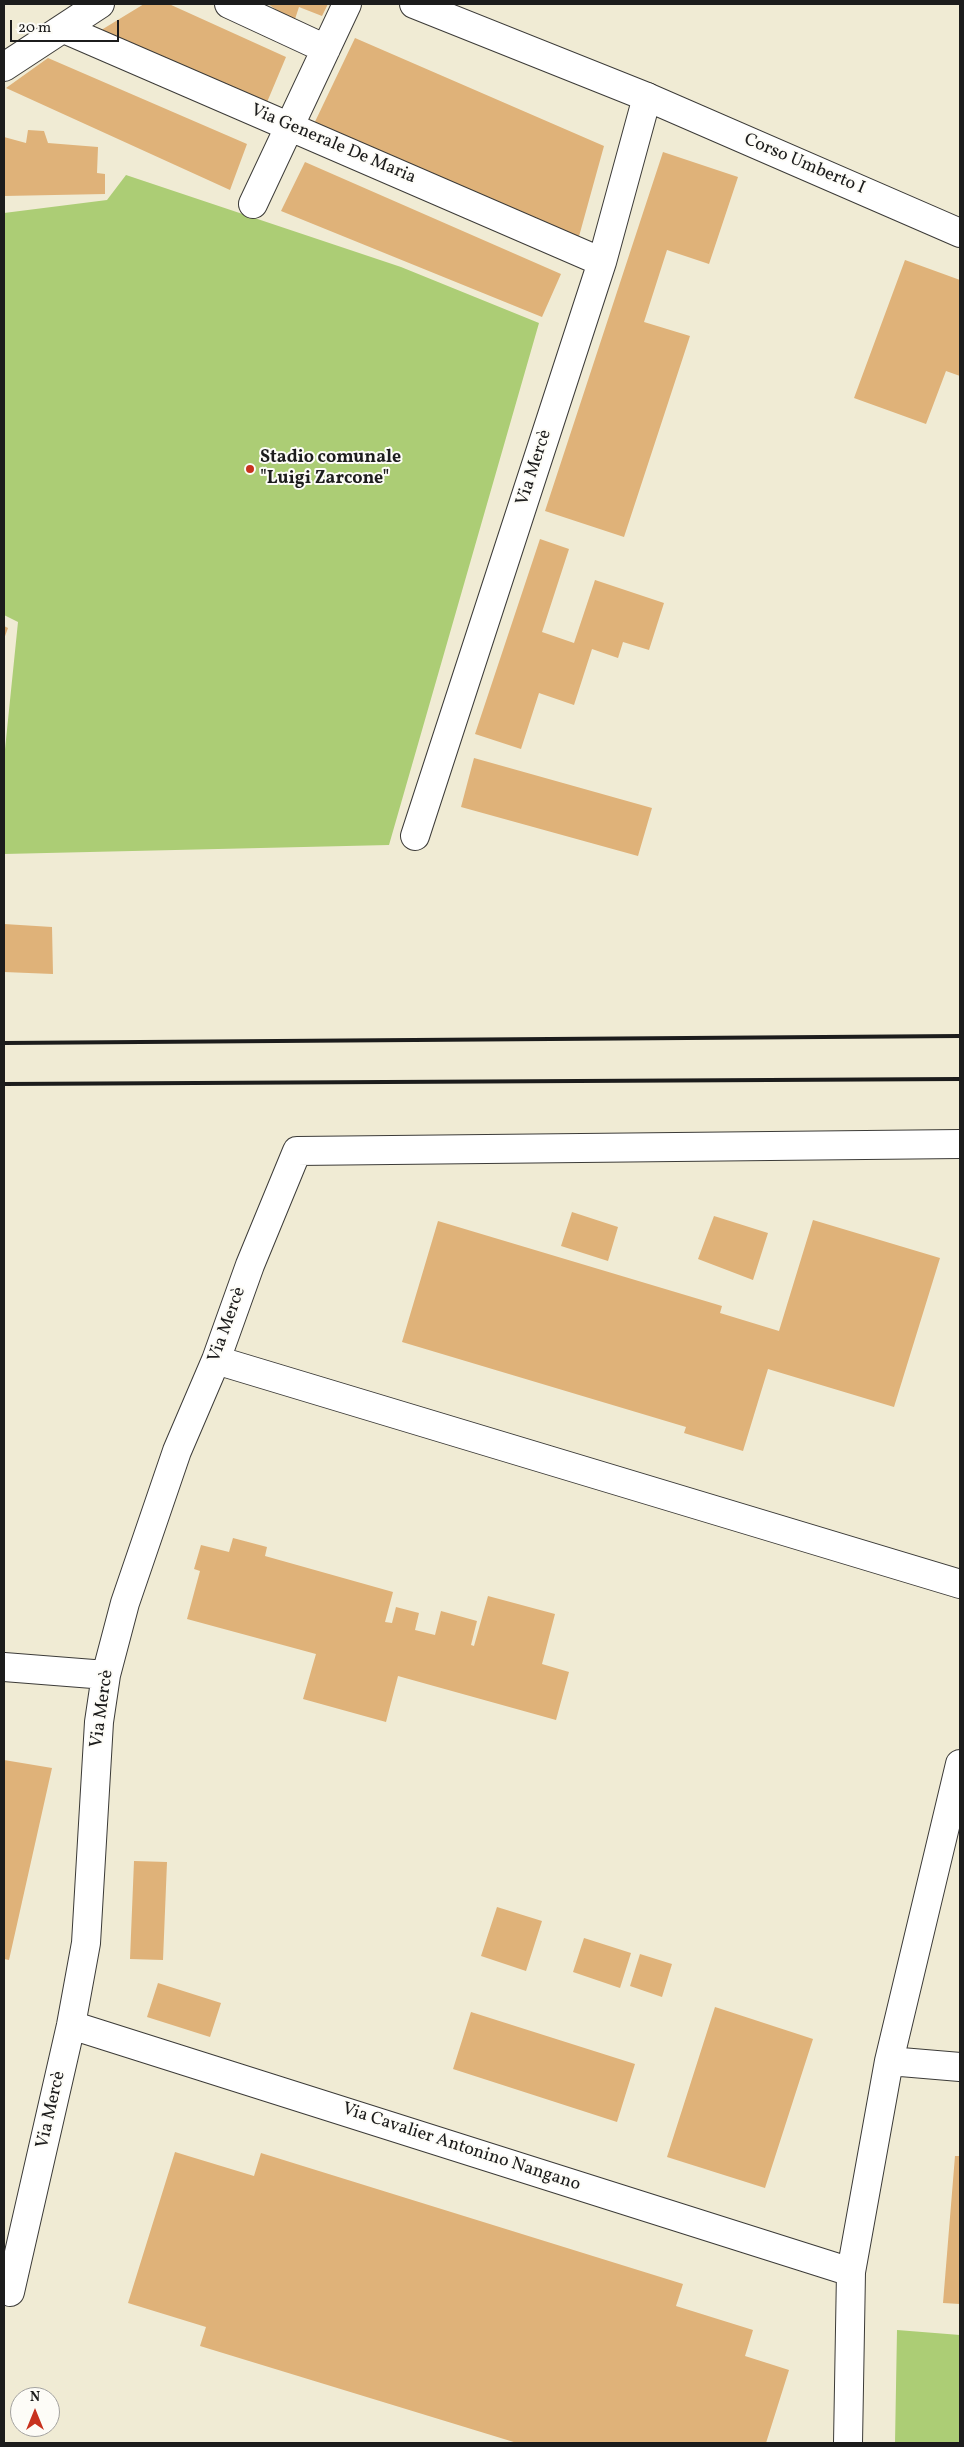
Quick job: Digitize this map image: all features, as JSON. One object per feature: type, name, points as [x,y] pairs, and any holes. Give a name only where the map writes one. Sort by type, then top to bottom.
[{"type":"street","points":[[4,67],[100,4]]},
{"type":"street","points":[[228,4],[326,49]]},
{"type":"street","points":[[253,204],[347,4]]},
{"type":"street","name":"Corso Umberto I","points":[[414,4],[647,98],[960,233]]},
{"type":"street","name":"Via Generale De Maria","points":[[64,29],[602,262]]},
{"type":"street","name":"Via Mercè","points":[[415,836],[602,262],[647,98]]},
{"type":"street","name":"Via Mercè","points":[[10,2292],[71,2025],[86,1943],[99,1722],[106,1675],[125,1603],[177,1451],[216,1360],[250,1265],[297,1151],[960,1144]]},
{"type":"street","points":[[216,1360],[960,1584]]},
{"type":"street","points":[[4,1667],[106,1675]]},
{"type":"street","points":[[848,2443],[851,2272],[889,2061],[960,1764]]},
{"type":"street","name":"Via Cavalier Antonino Nangano","points":[[71,2025],[851,2272]]},
{"type":"street","points":[[889,2061],[960,2067]]},
{"type":"green space","name":"Stadio comunale \"Luigi Zarcone\"","points":[[126,175],[401,267],[539,323],[389,845],[4,854],[4,759],[18,622],[4,615],[4,213],[107,200]]},
{"type":"green space","points":[[897,2330],[960,2335],[960,2443],[895,2443]]},
{"type":"building","points":[[144,4],[169,4],[286,57],[265,107],[98,32]]},
{"type":"building","points":[[268,4],[328,4],[322,16],[299,7],[294,22]]},
{"type":"building","points":[[355,38],[604,146],[578,240],[312,128]]},
{"type":"building","points":[[48,58],[247,144],[230,190],[6,88]]},
{"type":"building","points":[[28,130],[44,131],[48,143],[98,147],[97,173],[105,174],[105,194],[4,196],[4,137],[26,143]]},
{"type":"building","points":[[663,152],[738,177],[709,264],[667,250],[644,322],[690,336],[624,537],[545,511]]},
{"type":"building","points":[[305,162],[561,274],[542,317],[281,211]]},
{"type":"building","points":[[905,260],[960,280],[960,376],[946,371],[926,424],[854,398]]},
{"type":"building","points":[[540,539],[569,549],[542,632],[574,643],[595,580],[664,603],[649,650],[623,642],[618,658],[592,649],[574,705],[539,693],[521,749],[475,734]]},
{"type":"building","points":[[4,626],[8,628],[4,639]]},
{"type":"building","points":[[474,758],[652,808],[638,856],[461,807]]},
{"type":"building","points":[[4,924],[52,927],[53,974],[4,972]]},
{"type":"building","points":[[572,1212],[618,1227],[608,1261],[561,1246]]},
{"type":"building","points":[[714,1216],[768,1233],[753,1280],[698,1259]]},
{"type":"building","points":[[813,1220],[940,1258],[894,1407],[768,1369],[743,1451],[684,1433],[686,1427],[402,1342],[438,1221],[722,1306],[720,1313],[779,1331]]},
{"type":"building","points":[[233,1538],[267,1547],[265,1556],[393,1592],[385,1622],[392,1623],[396,1607],[419,1613],[415,1630],[435,1635],[441,1611],[477,1621],[471,1645],[474,1646],[488,1596],[555,1614],[542,1664],[569,1672],[556,1720],[398,1676],[386,1722],[303,1699],[316,1654],[187,1619],[200,1571],[194,1569],[201,1545],[229,1552]]},
{"type":"building","points":[[4,1760],[52,1768],[9,1960],[4,1959]]},
{"type":"building","points":[[134,1861],[167,1862],[163,1960],[130,1959]]},
{"type":"building","points":[[497,1907],[542,1921],[526,1971],[481,1956]]},
{"type":"building","points":[[584,1938],[631,1953],[620,1988],[573,1972]]},
{"type":"building","points":[[640,1954],[672,1964],[662,1997],[630,1986]]},
{"type":"building","points":[[158,1983],[221,2003],[210,2037],[147,2017]]},
{"type":"building","points":[[715,2007],[813,2039],[765,2188],[667,2157]]},
{"type":"building","points":[[471,2012],[635,2064],[617,2122],[453,2069]]},
{"type":"building","points":[[175,2152],[254,2176],[261,2153],[683,2284],[676,2306],[753,2330],[745,2356],[789,2370],[766,2443],[517,2443],[200,2346],[206,2327],[128,2303]]},
{"type":"building","points":[[955,2156],[960,2156],[960,2304],[943,2303]]},
{"type":"railway","points":[[4,1043],[960,1036]]},
{"type":"railway","points":[[4,1084],[960,1079]]},
{"type":"place","name":"Stadio comunale \"Luigi Zarcone\"","points":[[250,469]]}]
